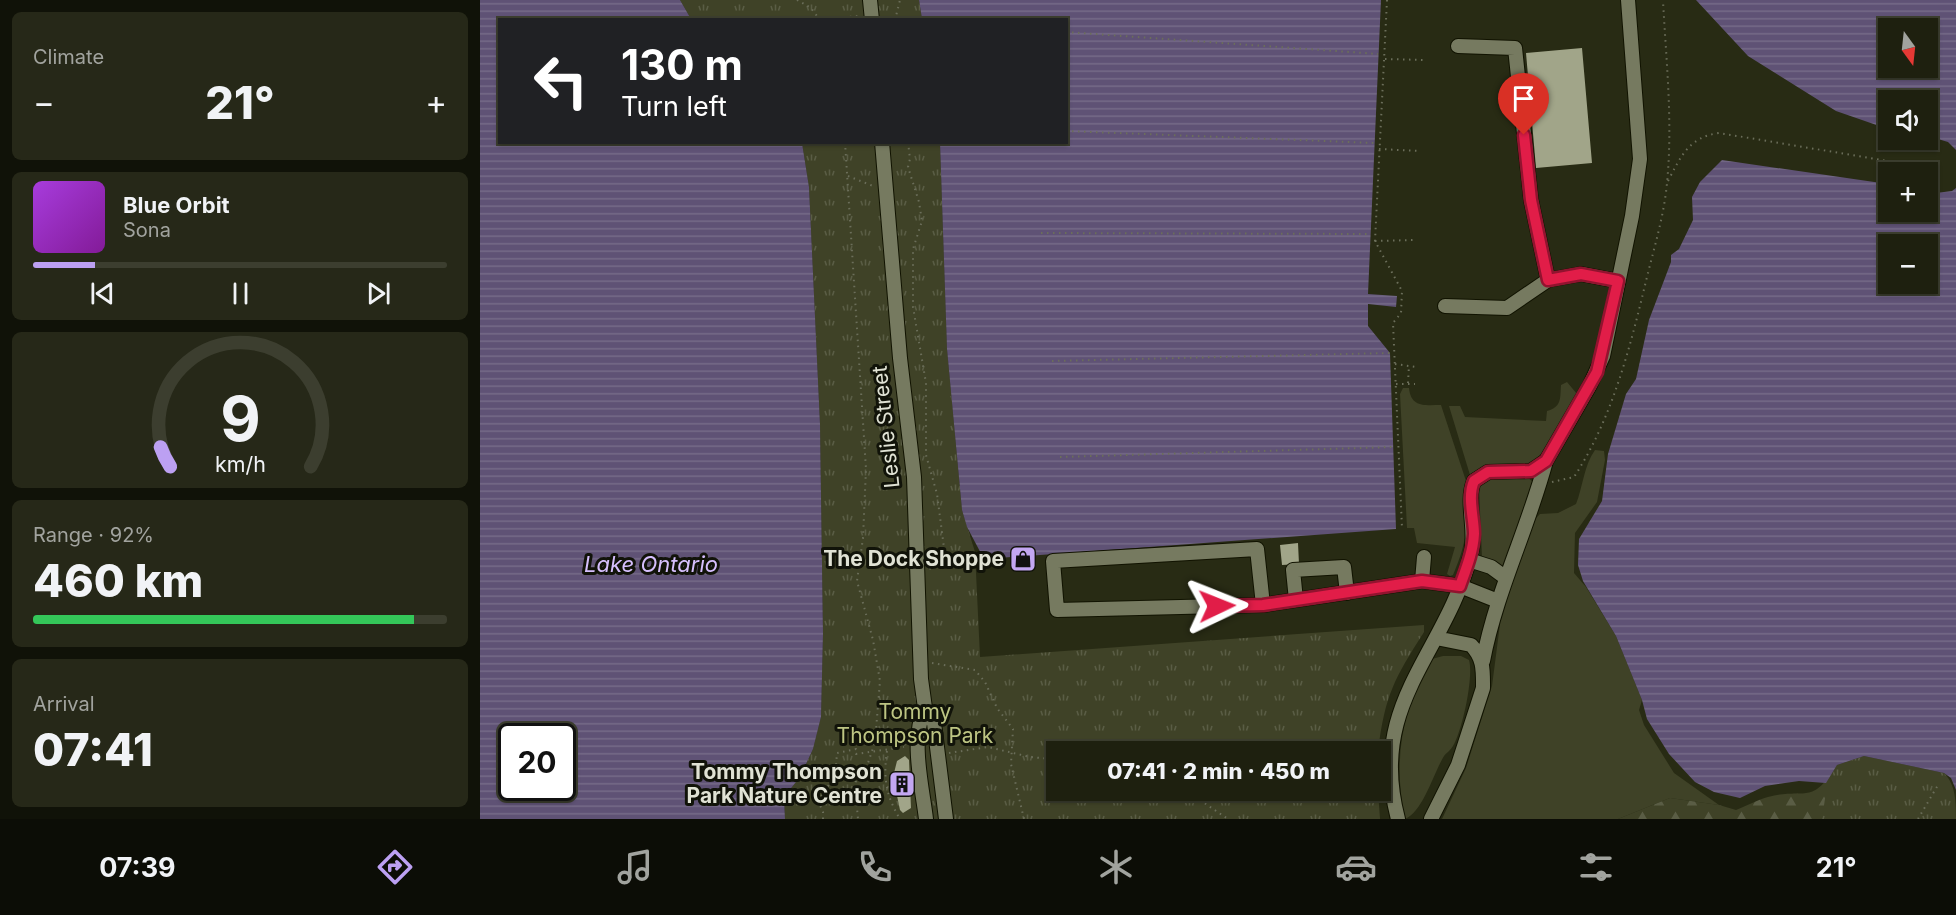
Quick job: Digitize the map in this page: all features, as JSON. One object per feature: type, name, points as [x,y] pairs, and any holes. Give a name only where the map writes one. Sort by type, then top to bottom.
[{"type":"street","points":[[870,0],[872,18]]},
{"type":"street","points":[[1431,819],[1458,765],[1483,688],[1483,661],[1489,628],[1530,517],[1546,461],[1597,372],[1632,216],[1640,159],[1628,0]]},
{"type":"street","points":[[1458,46],[1515,48],[1531,200],[1548,280]]},
{"type":"street","name":"Leslie Street","points":[[882,144],[914,477],[919,572],[920,662],[925,708],[934,723],[946,819]]},
{"type":"street","points":[[1445,306],[1507,308],[1548,280],[1581,274],[1618,281]]},
{"type":"street","points":[[1398,819],[1393,799],[1392,741],[1404,696],[1436,638],[1460,586],[1469,560],[1474,536],[1472,487],[1478,477],[1488,472],[1531,471],[1546,461]]},
{"type":"street","points":[[1263,605],[1257,549],[1053,561],[1057,610],[1263,605],[1422,581],[1460,586],[1498,602]]},
{"type":"street","points":[[1422,581],[1424,557]]},
{"type":"street","points":[[1469,560],[1491,567],[1506,578]]},
{"type":"street","points":[[1296,600],[1293,570],[1344,567],[1347,593]]},
{"type":"street","points":[[1436,638],[1471,645],[1483,661]]},
{"type":"street","name":"Leslie Street","points":[[925,708],[919,721],[918,744],[926,819]]},
{"type":"path","points":[[797,0],[812,8],[819,18]]},
{"type":"path","points":[[896,18],[900,0]]},
{"type":"path","points":[[1387,0],[1375,241],[1402,291],[1401,313],[1393,323],[1402,528]]},
{"type":"path","points":[[826,18],[843,15],[872,18]]},
{"type":"path","points":[[1068,32],[1378,54]]},
{"type":"path","points":[[1384,59],[1424,60]]},
{"type":"path","points":[[1068,131],[1375,143]]},
{"type":"path","points":[[1667,183],[1684,150],[1706,135],[1719,133],[1894,162]]},
{"type":"path","points":[[845,144],[866,469],[863,534],[857,581],[873,640],[880,681],[876,738],[867,766],[856,780],[855,786],[858,819]]},
{"type":"path","points":[[908,144],[910,159],[908,167],[919,202],[922,221],[913,249],[913,307],[926,383],[926,455],[937,494],[946,563],[919,572]]},
{"type":"path","points":[[1379,149],[1420,151]]},
{"type":"path","points":[[848,176],[868,185],[885,187]]},
{"type":"path","points":[[1041,233],[1371,234]]},
{"type":"path","points":[[1375,241],[1415,240]]},
{"type":"path","points":[[1052,361],[1390,353]]},
{"type":"path","points":[[1395,364],[1416,367]]},
{"type":"path","points":[[1408,384],[1409,365]]},
{"type":"path","points":[[1396,384],[1415,384]]},
{"type":"path","points":[[1060,457],[1393,447]]},
{"type":"path","points":[[920,662],[975,670],[986,682],[997,708],[1009,720],[1012,729],[1012,778],[1024,819]]},
{"type":"path","points":[[823,819],[819,803],[822,794],[835,776],[837,753],[856,749],[856,754],[887,751],[918,744]]},
{"type":"path","points":[[938,756],[988,747],[1046,758]]},
{"type":"path","points":[[887,751],[883,773],[890,802],[900,819]]},
{"type":"path","points":[[835,776],[867,766]]},
{"type":"path","points":[[1918,819],[1938,785]]},
{"type":"path","points":[[1201,801],[1228,819]]},
{"type":"green space","points":[[680,0],[919,0],[922,18],[690,18]]},
{"type":"green space","name":"Tommy Thompson Park","points":[[802,144],[940,144],[947,349],[962,510],[975,552],[980,657],[1424,625],[1424,632],[1392,688],[1380,741],[1046,741],[1046,801],[1379,801],[1380,819],[785,819],[784,797],[800,777],[813,749],[821,717],[823,634],[820,424],[809,187]]},
{"type":"green space","points":[[1567,382],[1577,394],[1576,398],[1551,441],[1539,456],[1526,464],[1486,467],[1470,475],[1449,406],[1460,406],[1465,417],[1546,421],[1547,411],[1558,404],[1561,385]]},
{"type":"green space","points":[[1403,388],[1409,388],[1413,399],[1420,404],[1441,405],[1466,481],[1464,492],[1465,537],[1456,569],[1450,576],[1447,574],[1455,547],[1417,543],[1414,528],[1407,528],[1400,394]]},
{"type":"green space","points":[[1595,450],[1604,451],[1605,460],[1597,502],[1575,533],[1574,573],[1586,587],[1616,636],[1642,700],[1639,710],[1644,725],[1674,773],[1719,805],[1670,798],[1618,819],[1442,819],[1466,768],[1492,686],[1500,624],[1499,610],[1520,559],[1531,523],[1540,514],[1558,513],[1576,504],[1586,469]]},
{"type":"green space","points":[[1528,478],[1532,481],[1533,491],[1502,570],[1482,558],[1479,487],[1485,479]]},
{"type":"green space","points":[[1443,656],[1461,656],[1469,660],[1469,691],[1463,717],[1453,746],[1444,756],[1423,800],[1405,819],[1400,777],[1402,736],[1421,678],[1432,659]]},
{"type":"green space","points":[[1864,756],[1944,773],[1953,789],[1956,819],[1822,819],[1827,785],[1837,765]]},
{"type":"green space","points":[[1837,765],[1833,819],[1618,819],[1670,798],[1719,805],[1736,810],[1768,797],[1807,793],[1820,786]]},
{"type":"water","name":"Lake Ontario","points":[[480,0],[680,0],[690,18],[498,18],[498,144],[802,144],[809,187],[820,424],[823,634],[821,717],[813,749],[800,777],[784,797],[785,819],[480,819]]},
{"type":"water","points":[[919,0],[1381,0],[1368,294],[1397,296],[1396,307],[1368,304],[1368,326],[1390,353],[1396,529],[984,559],[967,527],[962,510],[947,349],[940,144],[1068,144],[1068,18],[922,18]]},
{"type":"water","points":[[1696,0],[1956,0],[1956,150],[1948,142],[1938,139],[1938,90],[1878,90],[1878,126],[1836,111],[1748,56]]},
{"type":"water","points":[[1722,160],[1878,183],[1878,222],[1938,222],[1938,193],[1952,191],[1956,188],[1956,790],[1951,778],[1944,773],[1864,756],[1837,765],[1826,783],[1799,781],[1765,786],[1740,798],[1714,792],[1695,782],[1669,754],[1647,719],[1642,700],[1616,636],[1583,581],[1578,565],[1579,539],[1602,501],[1608,454],[1626,394],[1636,379],[1649,320],[1671,262],[1671,255],[1679,249],[1693,220],[1692,197],[1700,182]]},
{"type":"building","points":[[1582,48],[1592,163],[1536,168],[1526,53]]},
{"type":"building","points":[[1298,543],[1299,564],[1282,565],[1280,545]]},
{"type":"building","name":"Tommy Thompson Park Nature Centre","points":[[905,756],[909,760],[911,808],[903,813],[900,810],[893,777],[897,761]]},
{"type":"place","name":"The Dock Shoppe","points":[[1023,559]]},
{"type":"place","name":"Tommy Thompson Park Nature Centre","points":[[902,784]]},
{"type":"route","points":[[1217,606],[1263,605],[1422,581],[1460,586],[1474,536],[1472,493],[1474,481],[1488,472],[1531,471],[1546,461],[1597,372],[1603,356],[1618,281],[1581,274],[1548,280],[1531,200],[1524,135]]}]
